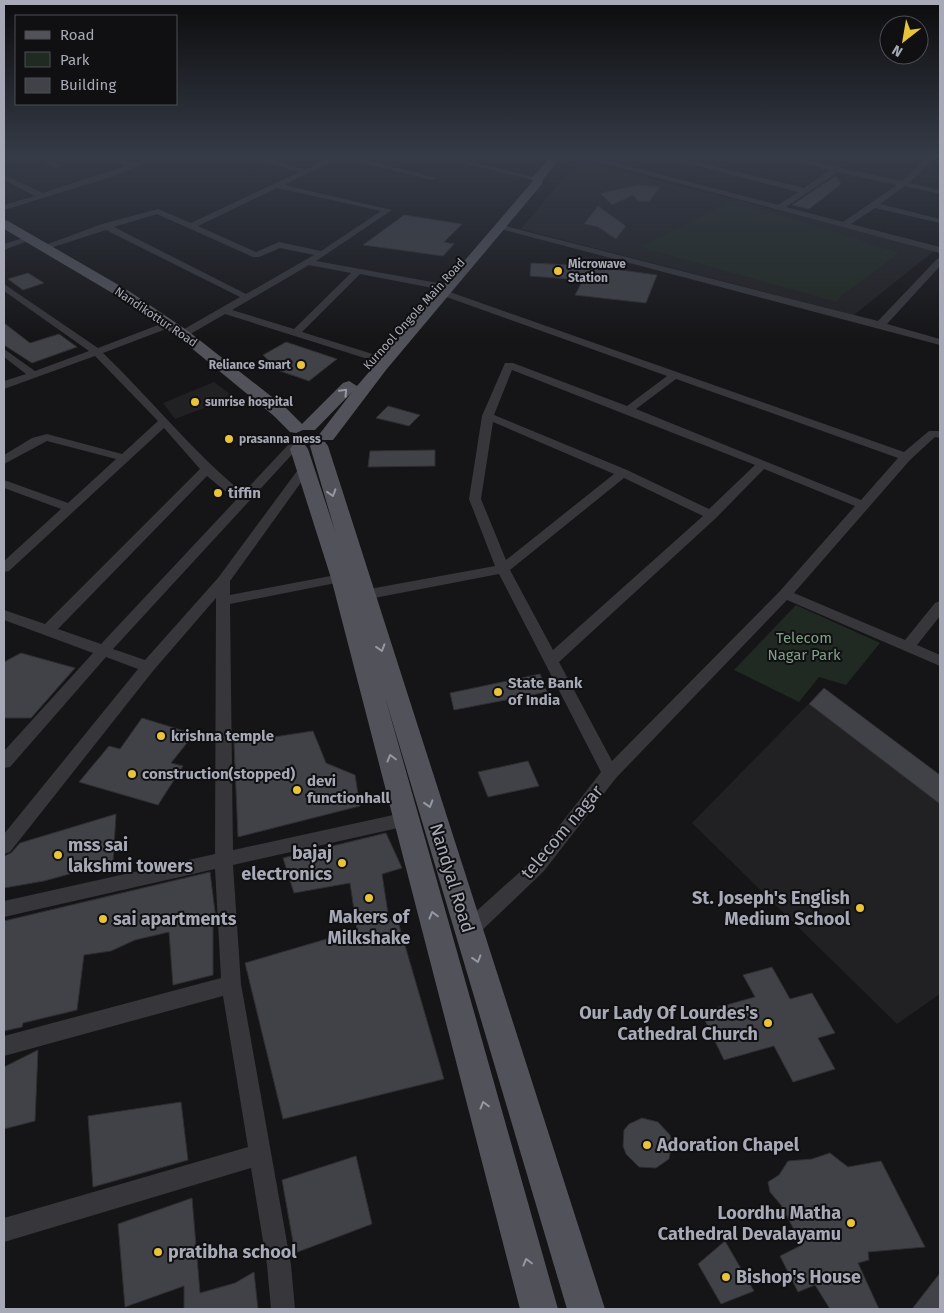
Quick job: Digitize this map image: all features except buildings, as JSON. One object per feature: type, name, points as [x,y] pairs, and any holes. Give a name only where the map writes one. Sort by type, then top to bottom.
[{"type":"main road","name":"Kurnool Ongole Main Road","points":[[307,443],[380,366],[502,217]]},
{"type":"main road","name":"Kurnool Ongole Main Road","points":[[307,443],[375,358],[508,217]]},
{"type":"main road","name":"Nandikottur Road","points":[[4,224],[124,294],[170,324],[280,412],[307,443]]},
{"type":"main road","name":"Nandyal Road","points":[[307,443],[341,578],[539,1309]]},
{"type":"main road","name":"Nandyal Road","points":[[307,443],[364,595],[586,1309]]},
{"type":"street","points":[[44,248],[105,226],[136,217]]},
{"type":"street","points":[[171,217],[256,255],[279,245],[322,254]]},
{"type":"street","points":[[190,226],[208,217]]},
{"type":"street","points":[[183,334],[322,254],[377,217]]},
{"type":"street","points":[[813,217],[940,250]]},
{"type":"street","points":[[845,226],[857,217]]},
{"type":"street","points":[[925,217],[940,221]]},
{"type":"street","points":[[105,226],[246,297]]},
{"type":"street","points":[[500,226],[940,342]]},
{"type":"street","points":[[4,247],[29,239]]},
{"type":"street","points":[[308,262],[441,290],[906,457]]},
{"type":"street","points":[[880,325],[940,262]]},
{"type":"street","points":[[295,333],[358,271]]},
{"type":"street","points":[[4,287],[96,351],[165,420],[207,469],[244,500]]},
{"type":"street","points":[[224,310],[375,358]]},
{"type":"street","points":[[6,382],[34,375],[170,324]]},
{"type":"street","points":[[4,352],[34,375]]},
{"type":"street","points":[[610,773],[503,570],[475,499],[488,416],[509,365],[628,410],[863,505]]},
{"type":"street","points":[[628,410],[674,375]]},
{"type":"street","points":[[488,416],[623,474],[711,515]]},
{"type":"street","points":[[4,568],[10,555],[69,508],[165,420]]},
{"type":"street","name":"telecom nagar","points":[[468,931],[538,866],[610,773],[786,594],[906,457],[932,433],[940,435]]},
{"type":"street","points":[[4,460],[36,440],[47,437],[124,458]]},
{"type":"street","points":[[4,762],[102,652],[244,500],[307,443]]},
{"type":"street","points":[[6,839],[148,667],[223,581],[307,443]]},
{"type":"street","points":[[552,660],[711,515],[762,465]]},
{"type":"street","points":[[46,632],[207,469]]},
{"type":"street","points":[[364,595],[503,570],[623,474]]},
{"type":"street","points":[[4,484],[69,508]]},
{"type":"street","points":[[223,601],[341,578]]},
{"type":"street","points":[[223,581],[224,861],[231,984],[279,1265],[283,1309]]},
{"type":"street","points":[[786,594],[940,661]]},
{"type":"street","points":[[908,647],[940,606]]},
{"type":"street","points":[[4,615],[46,632],[148,667]]},
{"type":"street","points":[[4,908],[224,861],[407,819]]},
{"type":"street","points":[[4,1046],[231,984]]},
{"type":"street","points":[[4,1230],[261,1154]]},
{"type":"shaded area","points":[[531,217],[805,217],[935,250],[854,315],[521,229]]},
{"type":"shaded area","points":[[214,382],[234,397],[175,419],[163,403]]},
{"type":"shaded area","name":"St. Joseph's English Medium School","points":[[824,688],[940,775],[940,994],[897,1024],[692,823]]},
{"type":"green space","points":[[699,217],[789,217],[899,253],[841,296],[837,302],[640,247]]},
{"type":"green space","name":"Telecom Nagar Park","points":[[796,605],[880,643],[846,685],[819,677],[799,702],[734,670]]},
{"type":"place","name":"Microwave Station","points":[[558,271]]},
{"type":"place","name":"Reliance Smart","points":[[301,365]]},
{"type":"place","name":"sunrise hospital","points":[[195,402]]},
{"type":"place","name":"prasanna mess","points":[[229,439]]},
{"type":"place","name":"tiffin","points":[[218,493]]},
{"type":"place","name":"State Bank of India","points":[[498,692]]},
{"type":"place","name":"krishna temple","points":[[161,736]]},
{"type":"place","name":"construction(stopped)","points":[[132,774]]},
{"type":"place","name":"devi functionhall","points":[[297,790]]},
{"type":"place","name":"mss sai lakshmi towers","points":[[58,855]]},
{"type":"place","name":"bajaj electronics","points":[[342,863]]},
{"type":"place","name":"Makers of Milkshake","points":[[369,898]]},
{"type":"place","name":"St. Joseph's English Medium School","points":[[860,908]]},
{"type":"place","name":"sai apartments","points":[[103,919]]},
{"type":"place","name":"Our Lady Of Lourdes's Cathedral Church","points":[[768,1023]]},
{"type":"place","name":"Adoration Chapel","points":[[647,1145]]},
{"type":"place","name":"Loordhu Matha Cathedral Devalayamu","points":[[851,1223]]},
{"type":"place","name":"pratibha school","points":[[158,1252]]},
{"type":"place","name":"Bishop's House","points":[[726,1277]]}]
